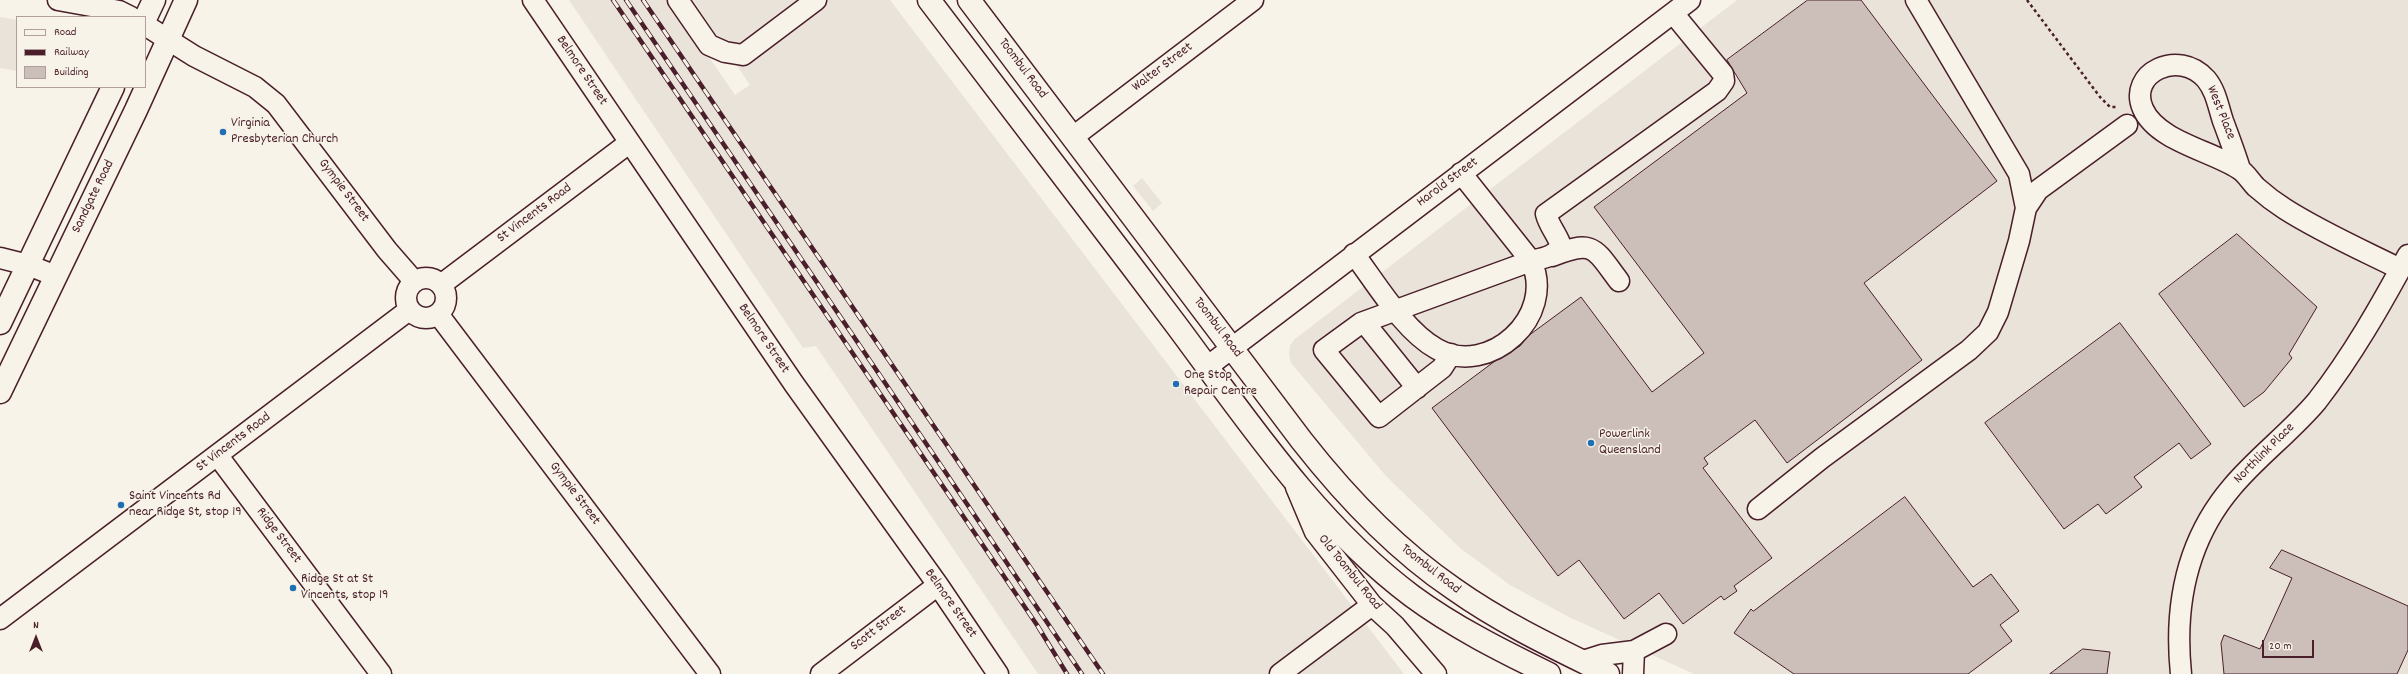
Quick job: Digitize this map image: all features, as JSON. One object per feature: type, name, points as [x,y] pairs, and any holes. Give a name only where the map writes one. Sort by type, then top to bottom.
[{"type":"main road","points":[[146,17],[154,0]]},
{"type":"main road","name":"Sandgate Road","points":[[146,87],[186,0]]},
{"type":"main road","name":"Toombul Road","points":[[928,0],[1207,367],[1294,480],[1319,509],[1384,573],[1412,596],[1534,672]]},
{"type":"main road","name":"Toombul Road","points":[[969,0],[1323,468],[1344,493],[1395,543],[1453,589],[1545,643],[1608,674]]},
{"type":"main road","points":[[0,323],[113,88]]},
{"type":"main road","name":"Sandgate Road","points":[[0,392],[146,88]]},
{"type":"street","points":[[58,0],[118,11],[129,16]]},
{"type":"street","name":"Belmore Street","points":[[533,0],[794,384],[938,585],[998,674]]},
{"type":"street","points":[[678,0],[709,45],[725,52],[743,55],[816,0]]},
{"type":"street","name":"Walter Street","points":[[1074,138],[1253,0]]},
{"type":"street","name":"Harold Street","points":[[1207,367],[1690,0]]},
{"type":"street","points":[[1758,509],[1854,434],[1969,350],[1988,332],[1998,312],[2019,241],[2026,208],[2018,174],[1916,0]]},
{"type":"street","points":[[1552,256],[1561,246],[1558,238],[1549,225],[1546,214],[1717,91],[1724,82],[1723,74],[1673,13]]},
{"type":"street","name":"Gympie Street","points":[[146,26],[168,41],[255,87],[276,104],[387,250],[414,281]]},
{"type":"street","name":"West Place","points":[[2240,169],[2212,87],[2196,71],[2185,66],[2174,64],[2155,70],[2148,77],[2143,88],[2141,104],[2146,116],[2163,131],[2240,169],[2255,186],[2286,210],[2404,262]]},
{"type":"street","points":[[2026,208],[2036,205],[2072,180],[2130,129]]},
{"type":"street","name":"St Vincents Road","points":[[442,284],[629,143]]},
{"type":"street","points":[[1354,254],[1397,310],[1424,340],[1438,350],[1464,356],[1491,352],[1522,329],[1533,312],[1537,298],[1536,272],[1531,261],[1461,173]]},
{"type":"street","points":[[1451,354],[1442,368],[1379,417],[1324,350],[1364,322],[1568,249],[1589,247],[1596,252],[1619,281]]},
{"type":"street","points":[[0,258],[28,264],[56,276]]},
{"type":"street","name":"Northlink Place","points":[[2181,674],[2178,642],[2179,613],[2190,562],[2202,534],[2215,510],[2232,487],[2298,422],[2335,376],[2404,262]]},
{"type":"street","points":[[420,278],[431,278],[442,284],[447,296],[443,310],[438,314],[426,318],[414,314],[409,310],[406,304],[406,292],[414,281],[420,278]]},
{"type":"street","name":"St Vincents Road","points":[[0,619],[218,456],[409,310]]},
{"type":"street","name":"Gympie Street","points":[[438,314],[710,674]]},
{"type":"street","points":[[1364,322],[1417,388]]},
{"type":"street","name":"Ridge Street","points":[[218,456],[381,674]]},
{"type":"street","name":"Old Toombul Road","points":[[1294,480],[1315,532],[1372,605],[1395,626],[1436,674]]},
{"type":"street","name":"Scott Street","points":[[821,674],[938,585]]},
{"type":"street","points":[[1280,674],[1372,605]]},
{"type":"street","points":[[1583,662],[1602,655],[1634,651],[1666,634]]},
{"type":"street","points":[[1633,674],[1634,651]]},
{"type":"path","points":[[2027,0],[2107,105],[2114,108],[2141,104]]},
{"type":"shaded area","points":[[569,0],[670,0],[735,95],[750,85],[693,0],[890,0],[1404,674],[1038,674],[816,346],[803,348]]},
{"type":"shaded area","points":[[1737,0],[2408,0],[2408,674],[1694,674],[1569,617],[1510,585],[1460,548],[1386,476],[1291,363],[1289,355],[1290,345],[1295,339]]},
{"type":"shaded area","points":[[0,17],[16,20],[16,71],[0,68]]},
{"type":"shaded area","points":[[1142,178],[1162,203],[1153,211],[1133,186]]},
{"type":"building","points":[[1808,0],[1861,0],[1997,181],[1864,283],[1922,360],[1787,463],[1755,420],[1704,458],[1708,464],[1703,468],[1772,558],[1734,586],[1737,591],[1724,600],[1721,596],[1683,624],[1659,593],[1624,619],[1579,560],[1558,576],[1432,408],[1495,361],[1520,346],[1528,336],[1581,297],[1652,392],[1704,353],[1594,207],[1747,93],[1727,60]]},
{"type":"building","points":[[2237,234],[2317,307],[2289,354],[2292,358],[2264,392],[2244,407],[2159,294]]},
{"type":"building","points":[[2120,323],[2211,444],[2191,459],[2179,443],[2134,477],[2142,487],[2106,514],[2098,504],[2064,529],[1985,423]]},
{"type":"building","points":[[1905,497],[1973,587],[1991,574],[2019,611],[2000,625],[2012,641],[1968,674],[1794,674],[1734,633],[1751,609],[1753,611]]},
{"type":"building","points":[[2282,550],[2408,606],[2408,650],[2397,674],[2224,674],[2221,643],[2224,635],[2260,649],[2292,578],[2270,568]]},
{"type":"building","points":[[2083,649],[2110,652],[2107,674],[2050,674]]},
{"type":"railway","points":[[613,0],[1037,625],[1067,674]]},
{"type":"railway","points":[[626,0],[1082,674]]},
{"type":"railway","points":[[643,0],[1103,674]]},
{"type":"place","name":"Virginia Presbyterian Church","points":[[223,132]]},
{"type":"place","name":"One Stop Repair Centre","points":[[1176,384]]},
{"type":"place","name":"Powerlink Queensland","points":[[1591,443]]},
{"type":"place","name":"Saint Vincents Rd near Ridge St, stop 19","points":[[121,505]]},
{"type":"place","name":"Ridge St at St Vincents, stop 19","points":[[293,588]]}]
